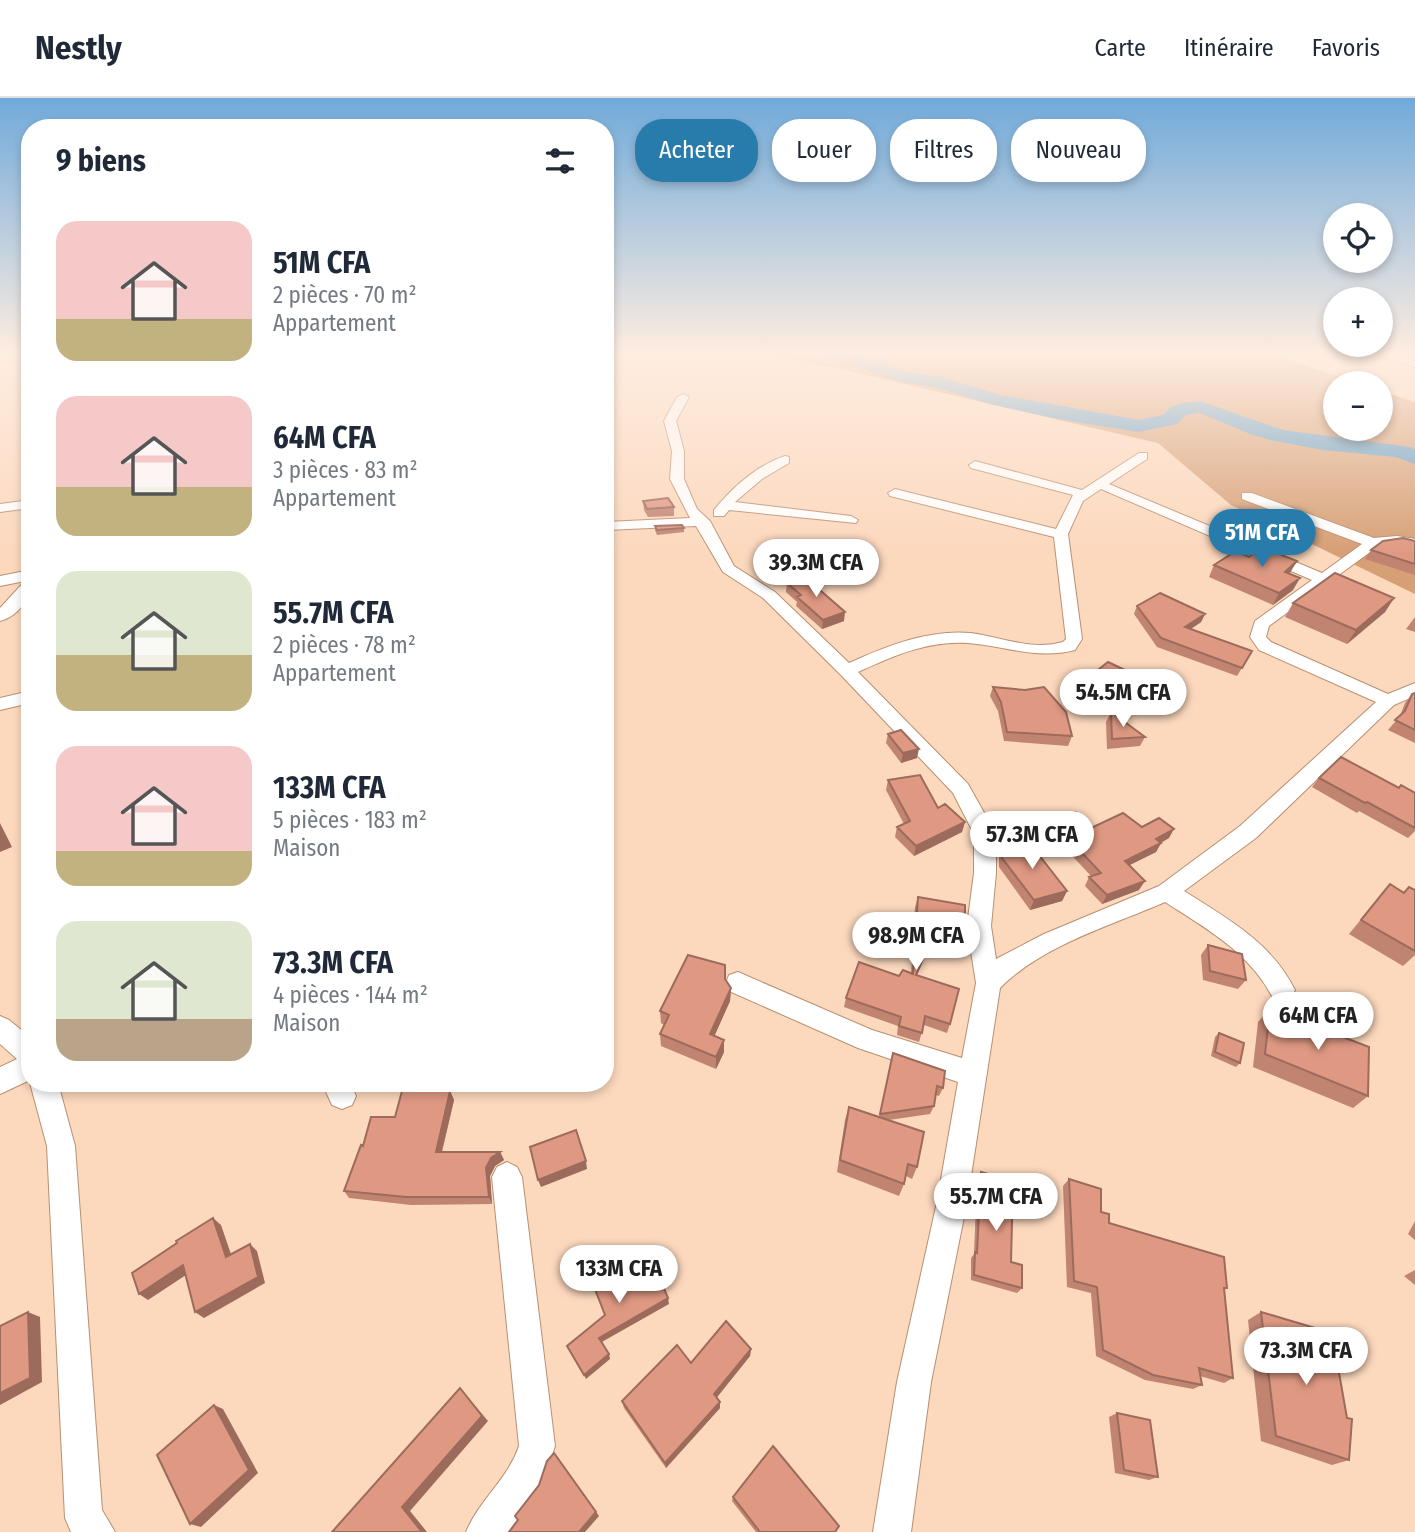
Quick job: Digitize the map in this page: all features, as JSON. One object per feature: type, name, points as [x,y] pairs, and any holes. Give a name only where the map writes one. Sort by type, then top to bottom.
[{"type":"street","points":[[671,420],[678,451],[677,479],[691,510],[711,535],[728,569],[769,595],[847,671],[961,789],[985,834],[985,873],[979,926],[988,983],[975,1075],[914,1382],[892,1532]]},
{"type":"street","points":[[847,671],[901,648],[947,638],[1049,650],[1069,646],[1074,639],[1061,534],[1077,499],[1143,456]]},
{"type":"street","points":[[711,535],[715,519],[725,505],[758,474],[785,460]]},
{"type":"street","points":[[975,465],[1083,494]]},
{"type":"street","points":[[1099,484],[1324,579]]},
{"type":"street","points":[[895,493],[1061,534]]},
{"type":"street","points":[[1247,496],[1373,543],[1397,540],[1415,543]]},
{"type":"street","points":[[0,508],[21,505]]},
{"type":"street","points":[[725,505],[851,520]]},
{"type":"street","points":[[614,526],[702,521]]},
{"type":"street","points":[[1373,543],[1261,624],[1258,637],[1265,646],[1388,701]]},
{"type":"street","points":[[0,580],[21,576]]},
{"type":"street","points":[[0,616],[21,596]]},
{"type":"street","points":[[988,983],[1007,964],[1052,941],[1167,892],[1248,832],[1388,701],[1415,689]]},
{"type":"street","points":[[0,704],[21,699]]},
{"type":"street","points":[[1167,892],[1247,945],[1274,971],[1282,990]]},
{"type":"street","points":[[738,983],[843,1031],[975,1075]]},
{"type":"street","points":[[0,1028],[21,1046]]},
{"type":"street","points":[[0,1081],[21,1070]]},
{"type":"street","points":[[46,1092],[61,1146],[83,1518],[96,1532]]},
{"type":"street","points":[[485,1532],[528,1475],[537,1446],[507,1177]]},
{"type":"shaded area","points":[[1059,420],[1323,420],[1323,441],[1393,441],[1393,420],[1415,420],[1415,594],[1231,505],[1158,443]]},
{"type":"building","points":[[668,498],[674,507],[647,509],[643,501]]},
{"type":"building","points":[[682,525],[684,528],[657,530],[655,526]]},
{"type":"building","points":[[1403,538],[1415,541],[1415,564],[1371,550],[1383,541]]},
{"type":"building","points":[[1261,547],[1297,561],[1285,572],[1300,578],[1279,593],[1214,565],[1236,551],[1249,557]]},
{"type":"building","points":[[1335,573],[1394,598],[1356,630],[1293,603]]},
{"type":"building","points":[[805,577],[845,612],[823,620],[797,597],[801,595],[787,583]]},
{"type":"building","points":[[1160,593],[1205,614],[1185,627],[1252,651],[1242,668],[1161,638],[1137,606]]},
{"type":"building","points":[[1108,662],[1127,671],[1107,686],[1089,677]]},
{"type":"building","points":[[993,687],[1025,690],[1044,687],[1066,712],[1072,736],[1007,732],[1001,702]]},
{"type":"building","points":[[1415,693],[1415,730],[1395,720],[1405,711],[1412,694]]},
{"type":"building","points":[[1111,712],[1145,737],[1112,739]]},
{"type":"building","points":[[901,730],[919,749],[903,753],[888,734]]},
{"type":"building","points":[[1341,757],[1399,788],[1401,785],[1415,793],[1415,828],[1319,778]]},
{"type":"building","points":[[920,775],[938,808],[945,804],[965,822],[916,846],[897,827],[910,821],[888,780]]},
{"type":"building","points":[[1076,812],[1089,829],[1123,813],[1142,827],[1159,818],[1174,829],[1156,839],[1161,843],[1125,861],[1145,881],[1107,895],[1089,877],[1101,873],[1068,838],[1074,836],[1058,816]]},
{"type":"building","points":[[1028,841],[1067,891],[1034,900],[1002,858],[1002,847]]},
{"type":"building","points":[[1390,884],[1404,893],[1409,887],[1415,890],[1415,951],[1361,920]]},
{"type":"building","points":[[918,897],[965,905],[965,948],[930,942],[916,975],[959,989],[950,1024],[925,1016],[922,1033],[899,1026],[901,1017],[846,998],[859,962],[899,976],[903,970],[913,974]]},
{"type":"building","points":[[1208,945],[1242,954],[1246,980],[1210,971]]},
{"type":"building","points":[[688,955],[725,965],[725,979],[731,988],[710,1034],[724,1040],[716,1057],[660,1034],[669,1015],[660,1011]]},
{"type":"building","points":[[1270,1009],[1369,1047],[1368,1096],[1265,1054]]},
{"type":"building","points":[[1219,1033],[1244,1043],[1240,1063],[1215,1052]]},
{"type":"building","points":[[893,1053],[945,1071],[943,1088],[937,1086],[934,1106],[880,1114]]},
{"type":"building","points":[[402,1092],[450,1092],[436,1152],[500,1152],[491,1158],[486,1168],[489,1197],[406,1197],[344,1191],[361,1145],[363,1146],[371,1117],[395,1117]]},
{"type":"building","points":[[849,1107],[924,1132],[917,1167],[908,1164],[904,1184],[840,1160]]},
{"type":"building","points":[[576,1130],[586,1161],[538,1180],[530,1147]]},
{"type":"building","points":[[981,1172],[1013,1181],[1011,1262],[1022,1265],[1022,1288],[974,1275]]},
{"type":"building","points":[[1069,1179],[1101,1189],[1101,1212],[1109,1214],[1109,1223],[1224,1257],[1227,1288],[1224,1288],[1233,1378],[1199,1368],[1202,1385],[1153,1375],[1103,1350],[1097,1287],[1074,1281]]},
{"type":"building","points":[[213,1218],[226,1257],[250,1244],[258,1277],[195,1312],[183,1265],[139,1294],[132,1273]]},
{"type":"building","points":[[647,1249],[668,1298],[599,1338],[609,1354],[584,1375],[567,1346],[605,1315],[591,1279]]},
{"type":"building","points":[[28,1312],[30,1378],[0,1393],[0,1326]]},
{"type":"building","points":[[1261,1312],[1332,1333],[1347,1418],[1352,1419],[1349,1460],[1276,1436]]},
{"type":"building","points":[[726,1321],[751,1349],[714,1394],[720,1402],[665,1463],[622,1401],[677,1345],[691,1363]]},
{"type":"building","points":[[460,1388],[482,1416],[402,1507],[422,1532],[332,1532]]},
{"type":"building","points":[[214,1405],[249,1470],[190,1524],[157,1455]]},
{"type":"building","points":[[1117,1413],[1150,1420],[1158,1477],[1124,1470]]},
{"type":"building","points":[[773,1446],[839,1526],[835,1532],[760,1532],[733,1497]]},
{"type":"building","points":[[554,1453],[596,1512],[579,1532],[509,1532],[518,1520],[515,1516],[539,1485],[547,1461]]},
{"type":"waterway","points":[[1101,420],[1139,426],[1170,420]]},
{"type":"waterway","points":[[1234,420],[1257,430],[1296,439],[1396,450],[1415,457]]}]
